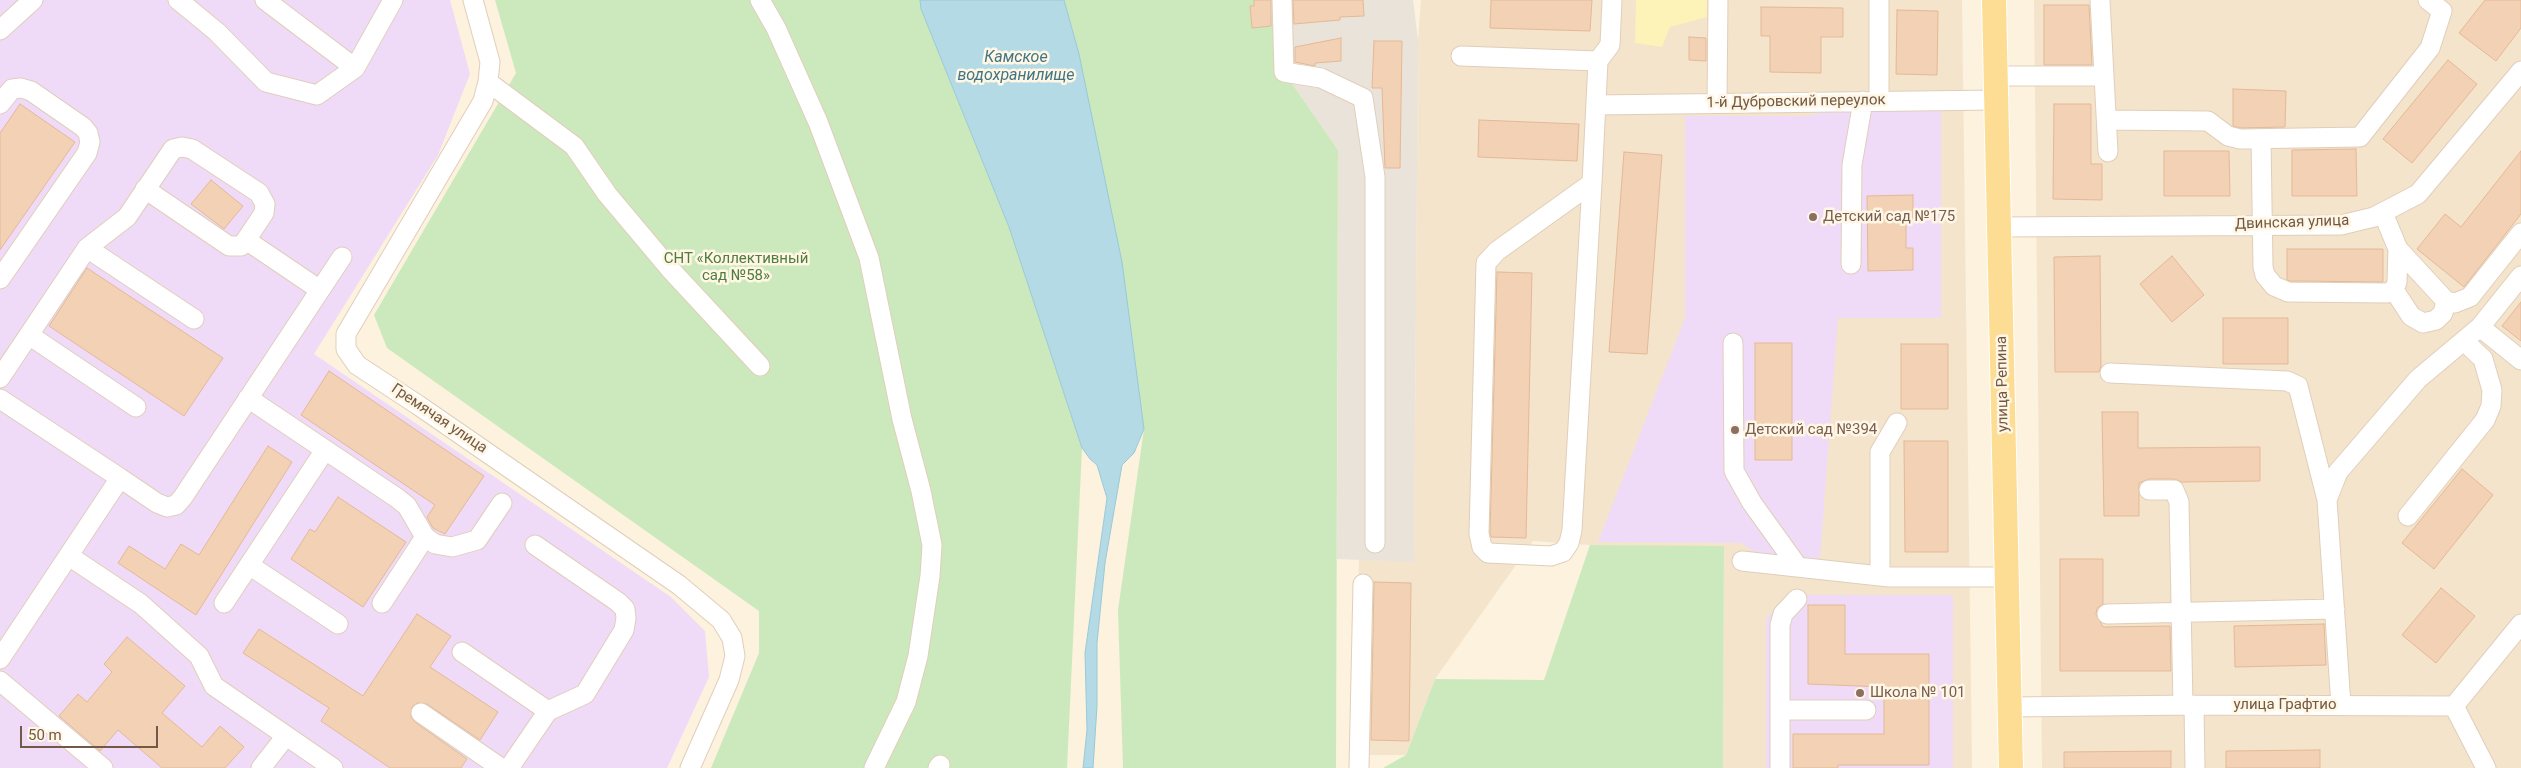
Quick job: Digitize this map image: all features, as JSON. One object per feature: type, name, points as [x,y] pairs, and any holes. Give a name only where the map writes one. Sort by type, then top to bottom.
[{"type":"main road","name":"улица Репина","points":[[1994,0],[2011,768]]},
{"type":"street","points":[[0,30],[32,0]]},
{"type":"street","points":[[178,0],[217,32],[266,82],[317,95],[355,68],[393,0]]},
{"type":"street","points":[[265,0],[355,68]]},
{"type":"street","name":"Гремячая улица","points":[[473,0],[490,62],[488,82],[483,101],[346,334],[346,349],[357,365],[418,404],[671,580],[721,620],[732,638],[735,656],[729,680],[690,768]]},
{"type":"street","points":[[760,0],[776,28],[818,122],[870,258],[902,419],[921,491],[932,545],[930,576],[918,656],[909,692],[874,768]]},
{"type":"street","points":[[1282,0],[1284,72],[1321,78],[1363,98],[1375,177],[1376,543]]},
{"type":"street","points":[[1592,183],[1497,251],[1486,263],[1479,534],[1482,546],[1488,553],[1551,556],[1563,552],[1569,543],[1592,183],[1598,61],[1610,45],[1612,0]]},
{"type":"street","points":[[1717,104],[1718,0]]},
{"type":"street","points":[[1852,264],[1852,165],[1870,101],[1879,0]]},
{"type":"street","points":[[2100,0],[2108,152]]},
{"type":"street","points":[[2106,120],[2208,121],[2232,138],[2360,137],[2430,48],[2441,4]]},
{"type":"street","points":[[1461,56],[1598,61]]},
{"type":"street","name":"Двинская улица","points":[[2000,227],[2341,225],[2374,217],[2418,194],[2521,71]]},
{"type":"street","points":[[1996,76],[2104,76]]},
{"type":"street","points":[[488,82],[574,146],[608,194],[670,269],[760,366]]},
{"type":"street","points":[[0,104],[12,89],[21,88],[31,91],[83,127],[88,133],[90,142],[88,153],[0,280]]},
{"type":"street","name":"1-й Дубровский переулок","points":[[1596,105],[1996,100]]},
{"type":"street","points":[[2261,139],[2262,225],[2265,274],[2280,291],[2387,293],[2394,290],[2397,282],[2398,249]]},
{"type":"street","points":[[0,378],[87,248],[127,217],[145,189],[173,149],[182,147],[192,149],[264,198],[264,213],[241,246],[229,246],[145,189]]},
{"type":"street","points":[[2382,213],[2398,249],[2446,301],[2455,303],[2470,297],[2521,233]]},
{"type":"street","points":[[246,240],[320,290]]},
{"type":"street","points":[[87,248],[194,319]]},
{"type":"street","points":[[0,399],[157,503],[167,507],[176,505],[342,257]]},
{"type":"street","points":[[2327,500],[2338,472],[2418,379],[2480,327],[2521,276]]},
{"type":"street","points":[[2394,290],[2411,316],[2423,323],[2436,320],[2444,312],[2446,301]]},
{"type":"street","points":[[2480,327],[2521,360]]},
{"type":"street","points":[[29,335],[136,407]]},
{"type":"street","points":[[2408,516],[2485,420],[2491,406],[2492,390],[2483,359],[2464,341]]},
{"type":"street","points":[[1734,343],[1734,471],[1752,503],[1798,567]]},
{"type":"street","points":[[2110,373],[2294,383],[2301,393],[2327,500],[2341,705]]},
{"type":"street","points":[[248,398],[407,506],[425,537],[443,548],[472,543],[477,540],[502,503]]},
{"type":"street","points":[[1880,576],[1880,452],[1897,423]]},
{"type":"street","points":[[224,603],[325,450]]},
{"type":"street","points":[[0,659],[120,478]]},
{"type":"street","points":[[2149,490],[2174,490],[2178,494],[2182,613],[2195,768]]},
{"type":"street","points":[[382,603],[425,537]]},
{"type":"street","points":[[509,768],[548,711],[585,694],[624,630],[626,618],[625,609],[618,602],[535,545]]},
{"type":"street","points":[[68,556],[141,604],[199,656],[214,686],[332,768]]},
{"type":"street","points":[[1742,561],[1880,576],[2008,577]]},
{"type":"street","points":[[249,565],[338,624]]},
{"type":"street","points":[[1358,768],[1362,584]]},
{"type":"street","points":[[1780,768],[1781,619],[1797,599]]},
{"type":"street","points":[[2107,614],[2334,610]]},
{"type":"street","points":[[2486,768],[2454,706],[2521,624]]},
{"type":"street","points":[[462,652],[548,711]]},
{"type":"street","points":[[0,681],[103,768]]},
{"type":"street","name":"улица Графтио","points":[[2010,707],[2189,705],[2454,706]]},
{"type":"street","points":[[1780,710],[1866,710]]},
{"type":"street","points":[[421,713],[501,768]]},
{"type":"street","points":[[261,768],[286,736]]},
{"type":"shaded area","points":[[0,0],[450,0],[470,74],[438,155],[314,354],[671,597],[705,631],[709,677],[667,768],[0,768]]},
{"type":"shaded area","points":[[1269,0],[1413,0],[1418,40],[1414,562],[1337,559],[1338,150],[1284,72],[1270,20]]},
{"type":"shaded area","points":[[1421,0],[1962,0],[1972,768],[1723,768],[1724,547],[1590,545],[1533,541],[1435,679],[1406,755],[1354,755],[1359,560],[1414,561],[1418,40]]},
{"type":"shaded area","points":[[2034,0],[2521,0],[2521,768],[2042,768]]},
{"type":"shaded area","points":[[1849,107],[1941,107],[1941,318],[1838,318],[1820,558],[1764,558],[1741,543],[1598,542],[1685,318],[1685,116],[1806,116]]},
{"type":"shaded area","name":"Школа № 101","points":[[1788,595],[1953,595],[1953,768],[1766,768],[1766,619]]},
{"type":"green space","name":"СНТ «Коллективный сад №58»","points":[[495,0],[920,0],[921,9],[1009,227],[1082,448],[1067,768],[711,768],[759,653],[759,611],[387,348],[374,315],[516,73]]},
{"type":"green space","points":[[1064,0],[1267,0],[1284,72],[1338,150],[1336,768],[1123,768],[1118,610],[1144,429],[1079,54]]},
{"type":"green space","points":[[1590,545],[1724,546],[1723,768],[1383,768],[1406,755],[1435,679],[1544,680]]},
{"type":"sand","points":[[1636,0],[1707,0],[1707,17],[1670,27],[1662,47],[1635,43]]},
{"type":"water","name":"Камское водохранилище","points":[[920,0],[1064,0],[1079,54],[1122,262],[1144,429],[1134,453],[1122,465],[1105,563],[1097,643],[1097,706],[1093,768],[1083,768],[1087,730],[1085,653],[1107,498],[1097,465],[1082,448],[1009,227],[921,9]]},
{"type":"building","points":[[1254,0],[1271,0],[1271,26],[1252,28],[1250,6],[1254,6]]},
{"type":"building","points":[[1293,0],[1363,0],[1364,16],[1340,17],[1340,20],[1294,24]]},
{"type":"building","points":[[1491,0],[1592,0],[1590,31],[1490,28]]},
{"type":"building","points":[[2485,0],[2521,0],[2521,28],[2496,61],[2459,33]]},
{"type":"building","points":[[2044,5],[2089,5],[2092,65],[2044,65]]},
{"type":"building","points":[[1761,7],[1843,8],[1843,37],[1821,37],[1821,73],[1770,72],[1770,36],[1761,36]]},
{"type":"building","points":[[1897,10],[1938,11],[1937,75],[1896,74]]},
{"type":"building","points":[[1689,37],[1706,38],[1706,61],[1689,60]]},
{"type":"building","points":[[1341,38],[1341,61],[1315,63],[1315,66],[1295,62],[1295,47]]},
{"type":"building","points":[[1374,41],[1402,41],[1400,168],[1385,168],[1382,88],[1372,88]]},
{"type":"building","points":[[2448,60],[2477,84],[2412,163],[2383,139]]},
{"type":"building","points":[[2233,89],[2286,91],[2285,127],[2241,128],[2233,126]]},
{"type":"building","points":[[20,104],[75,142],[0,250],[0,133]]},
{"type":"building","points":[[2054,104],[2091,104],[2091,164],[2102,164],[2102,200],[2053,199]]},
{"type":"building","points":[[1479,120],[1579,124],[1577,161],[1478,157]]},
{"type":"building","points":[[2356,149],[2357,196],[2292,196],[2292,150]]},
{"type":"building","points":[[2164,151],[2229,151],[2230,196],[2164,196]]},
{"type":"building","points":[[2521,151],[2521,214],[2464,287],[2417,249],[2445,214],[2461,227]]},
{"type":"building","points":[[1624,152],[1662,155],[1647,354],[1609,352]]},
{"type":"building","points":[[211,180],[243,206],[224,229],[191,204]]},
{"type":"building","points":[[1913,195],[1913,219],[1906,219],[1906,248],[1913,248],[1913,270],[1868,271],[1867,196]]},
{"type":"building","points":[[2287,249],[2383,249],[2383,282],[2287,280]]},
{"type":"building","points":[[2100,256],[2101,366],[2099,372],[2055,372],[2054,257]]},
{"type":"building","points":[[2172,256],[2204,295],[2172,322],[2140,284]]},
{"type":"building","points":[[87,268],[223,358],[184,416],[49,326]]},
{"type":"building","points":[[1497,272],[1532,273],[1526,538],[1491,537],[1490,533]]},
{"type":"building","points":[[2521,302],[2521,341],[2502,326]]},
{"type":"building","points":[[2223,318],[2288,318],[2288,364],[2223,364]]},
{"type":"building","points":[[1755,343],[1792,343],[1792,460],[1755,460]]},
{"type":"building","points":[[1901,344],[1948,344],[1948,409],[1901,409]]},
{"type":"building","points":[[329,371],[484,476],[445,534],[433,528],[427,517],[435,505],[301,415]]},
{"type":"building","points":[[2102,412],[2138,412],[2138,448],[2260,447],[2260,481],[2182,482],[2174,479],[2149,479],[2139,483],[2139,516],[2104,516]]},
{"type":"building","points":[[1904,441],[1948,441],[1948,552],[1905,552]]},
{"type":"building","points":[[268,446],[292,462],[196,615],[118,563],[129,546],[165,569],[181,544],[199,555]]},
{"type":"building","points":[[2462,469],[2493,495],[2434,569],[2402,543]]},
{"type":"building","points":[[338,497],[406,542],[363,607],[291,559],[310,529],[315,532]]},
{"type":"building","points":[[2060,559],[2103,559],[2103,604],[2097,608],[2096,614],[2103,627],[2170,626],[2171,671],[2060,671]]},
{"type":"building","points":[[1374,582],[1411,583],[1409,741],[1371,740]]},
{"type":"building","points":[[2441,588],[2475,616],[2436,663],[2402,635]]},
{"type":"building","points":[[1808,605],[1845,605],[1845,654],[1929,654],[1929,765],[1838,765],[1838,768],[1793,768],[1793,734],[1884,734],[1884,687],[1808,684]]},
{"type":"building","points":[[417,614],[451,636],[430,667],[498,712],[480,740],[427,704],[417,703],[412,707],[411,717],[415,722],[467,759],[461,768],[390,768],[321,721],[329,708],[243,653],[259,629],[363,696]]},
{"type":"building","points":[[2324,624],[2326,665],[2235,667],[2234,626]]},
{"type":"building","points":[[127,637],[185,686],[162,713],[202,747],[220,726],[244,747],[225,768],[162,768],[118,730],[100,751],[59,716],[78,694],[87,702],[112,672],[104,664]]},
{"type":"building","points":[[2320,750],[2320,768],[2226,768],[2226,751]]},
{"type":"building","points":[[2171,751],[2171,768],[2064,768],[2064,752]]},
{"type":"place","name":"Детский сад №175","points":[[1813,217]]},
{"type":"place","name":"Детский сад №394","points":[[1735,430]]},
{"type":"place","name":"Школа № 101","points":[[1860,693]]}]
